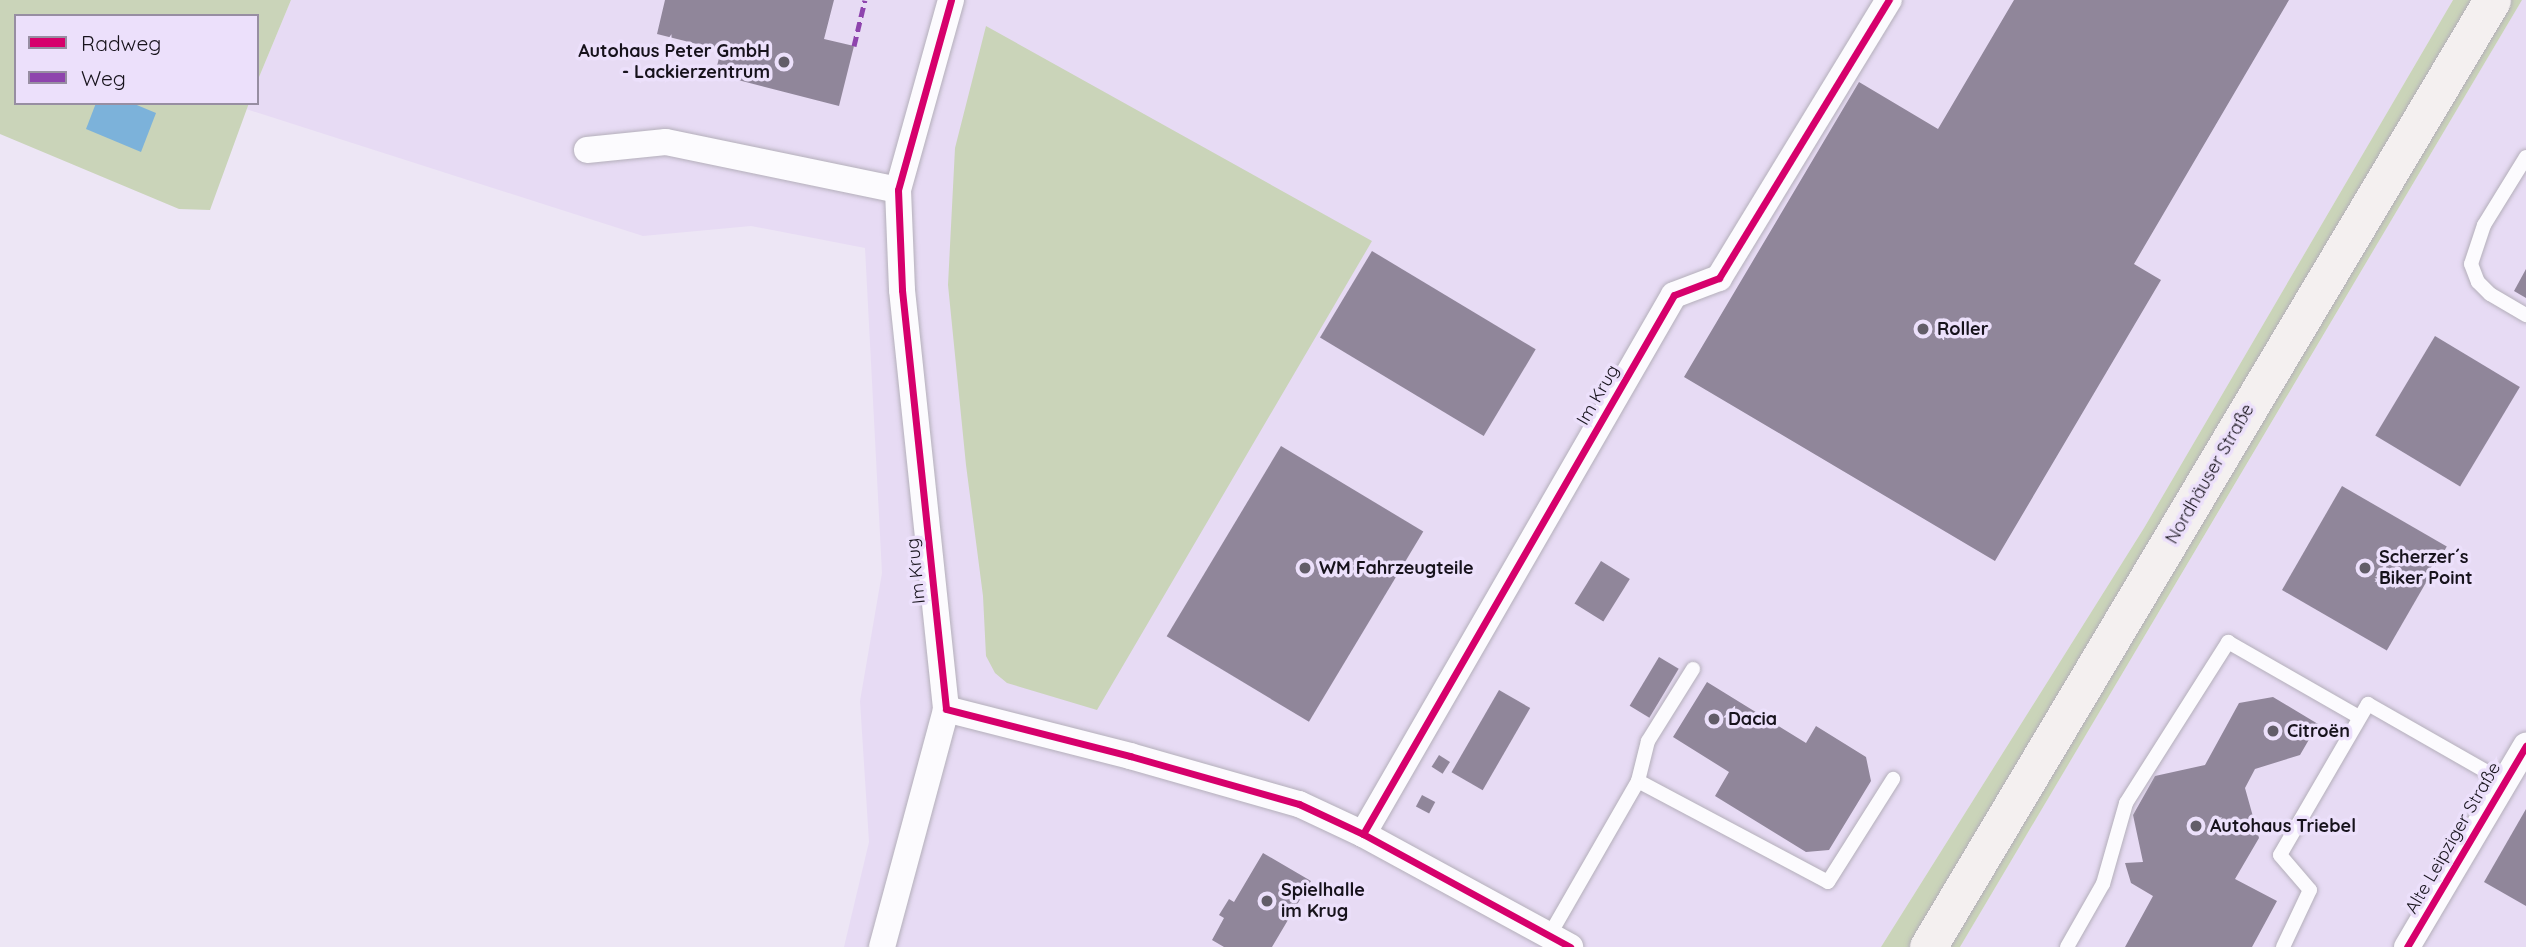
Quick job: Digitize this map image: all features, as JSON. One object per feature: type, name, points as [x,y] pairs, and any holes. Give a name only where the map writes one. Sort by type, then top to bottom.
[{"type":"main road","name":"Nordhäuser Straße","points":[[1927,947],[2492,0]]},
{"type":"street","name":"Im Krug","points":[[883,947],[946,709],[902,289],[898,190],[951,0]]},
{"type":"street","name":"Im Krug","points":[[1363,834],[1674,295],[1719,278],[1889,0]]},
{"type":"street","points":[[587,150],[666,142],[898,190]]},
{"type":"street","points":[[946,709],[1130,756],[1299,804],[1363,834],[1560,941]]},
{"type":"street","name":"Alte Leipziger Straße","points":[[2407,947],[2526,746]]},
{"type":"lane","points":[[2526,157],[2484,225],[2471,264],[2478,282],[2490,294],[2526,315]]},
{"type":"lane","points":[[2067,947],[2103,884],[2126,803],[2228,642],[2359,717]]},
{"type":"lane","points":[[1560,941],[1638,781],[1648,741],[1693,669]]},
{"type":"lane","points":[[2283,947],[2310,890],[2280,855],[2368,704],[2503,781]]},
{"type":"lane","points":[[1638,781],[1828,882],[1893,779]]},
{"type":"shaded area","points":[[291,0],[2453,0],[2144,528],[1881,947],[844,947],[869,842],[860,701],[882,573],[865,248],[751,226],[643,236],[246,109],[248,105],[259,105],[259,77]]},
{"type":"shaded area","points":[[2522,0],[2526,0],[2526,947],[1960,947]]},
{"type":"green space","points":[[0,0],[291,0],[259,77],[259,14],[14,14],[14,105],[248,105],[210,210],[179,209],[0,134]]},
{"type":"green space","points":[[2453,0],[2522,0],[1960,947],[1881,947],[2144,528]]},
{"type":"green space","points":[[986,26],[1372,241],[1097,710],[1007,683],[995,673],[986,656],[983,596],[966,465],[948,285],[955,148]]},
{"type":"water","points":[[95,105],[137,105],[156,113],[141,152],[86,129]]},
{"type":"building","name":"Autohaus Peter GmbH - Lackierzentrum","points":[[665,0],[834,0],[824,39],[854,46],[839,106],[715,74],[721,50],[657,34]]},
{"type":"building","name":"Roller","points":[[2014,0],[2289,0],[2134,264],[2161,280],[1995,561],[1684,377],[1859,82],[1938,129]]},
{"type":"building","points":[[1372,251],[1536,349],[1484,436],[1320,338]]},
{"type":"building","points":[[2526,269],[2526,298],[2514,291]]},
{"type":"building","points":[[2435,336],[2520,387],[2460,486],[2375,435]]},
{"type":"building","name":"WM Fahrzeugteile","points":[[1281,446],[1423,531],[1309,722],[1167,636]]},
{"type":"building","name":"Scherzer´s Biker Point","points":[[2342,486],[2447,546],[2387,650],[2282,590]]},
{"type":"building","points":[[1601,561],[1630,579],[1603,621],[1575,603]]},
{"type":"building","points":[[1659,657],[1679,669],[1649,718],[1630,706]]},
{"type":"building","points":[[1707,682],[1806,743],[1816,726],[1866,757],[1871,781],[1829,850],[1806,852],[1715,796],[1729,772],[1673,737]]},
{"type":"building","points":[[1499,690],[1530,708],[1483,790],[1452,772]]},
{"type":"building","name":"Autohaus Triebel","points":[[2273,697],[2318,724],[2300,755],[2255,769],[2245,788],[2259,838],[2235,879],[2277,901],[2252,947],[2125,947],[2153,896],[2131,883],[2125,863],[2143,862],[2133,815],[2155,776],[2205,765],[2239,703]]},
{"type":"building","points":[[1439,755],[1450,762],[1443,774],[1432,767]]},
{"type":"building","points":[[1422,795],[1435,802],[1429,814],[1416,806]]},
{"type":"building","points":[[2526,809],[2526,906],[2484,882]]},
{"type":"building","name":"Spielhalle im Krug","points":[[1263,853],[1311,881],[1272,947],[1224,947],[1212,940],[1224,918],[1219,915],[1229,899],[1234,902]]},
{"type":"marked path","points":[[854,46],[865,0]]},
{"type":"cycle path","points":[[951,0],[898,190],[902,290],[946,709],[1130,756],[1299,804],[1363,834],[1570,947]]},
{"type":"cycle path","points":[[1363,834],[1674,295],[1719,278],[1889,0]]},
{"type":"cycle path","points":[[2407,947],[2526,746]]},
{"type":"place","name":"Autohaus Peter GmbH - Lackierzentrum","points":[[784,62]]},
{"type":"place","name":"Roller","points":[[1923,329]]},
{"type":"place","name":"WM Fahrzeugteile","points":[[1305,568]]},
{"type":"place","name":"Scherzer´s Biker Point","points":[[2365,568]]},
{"type":"place","name":"Dacia","points":[[1714,719]]},
{"type":"place","name":"Citroën","points":[[2273,731]]},
{"type":"place","name":"Autohaus Triebel","points":[[2196,826]]},
{"type":"place","name":"Spielhalle im Krug","points":[[1267,901]]}]
